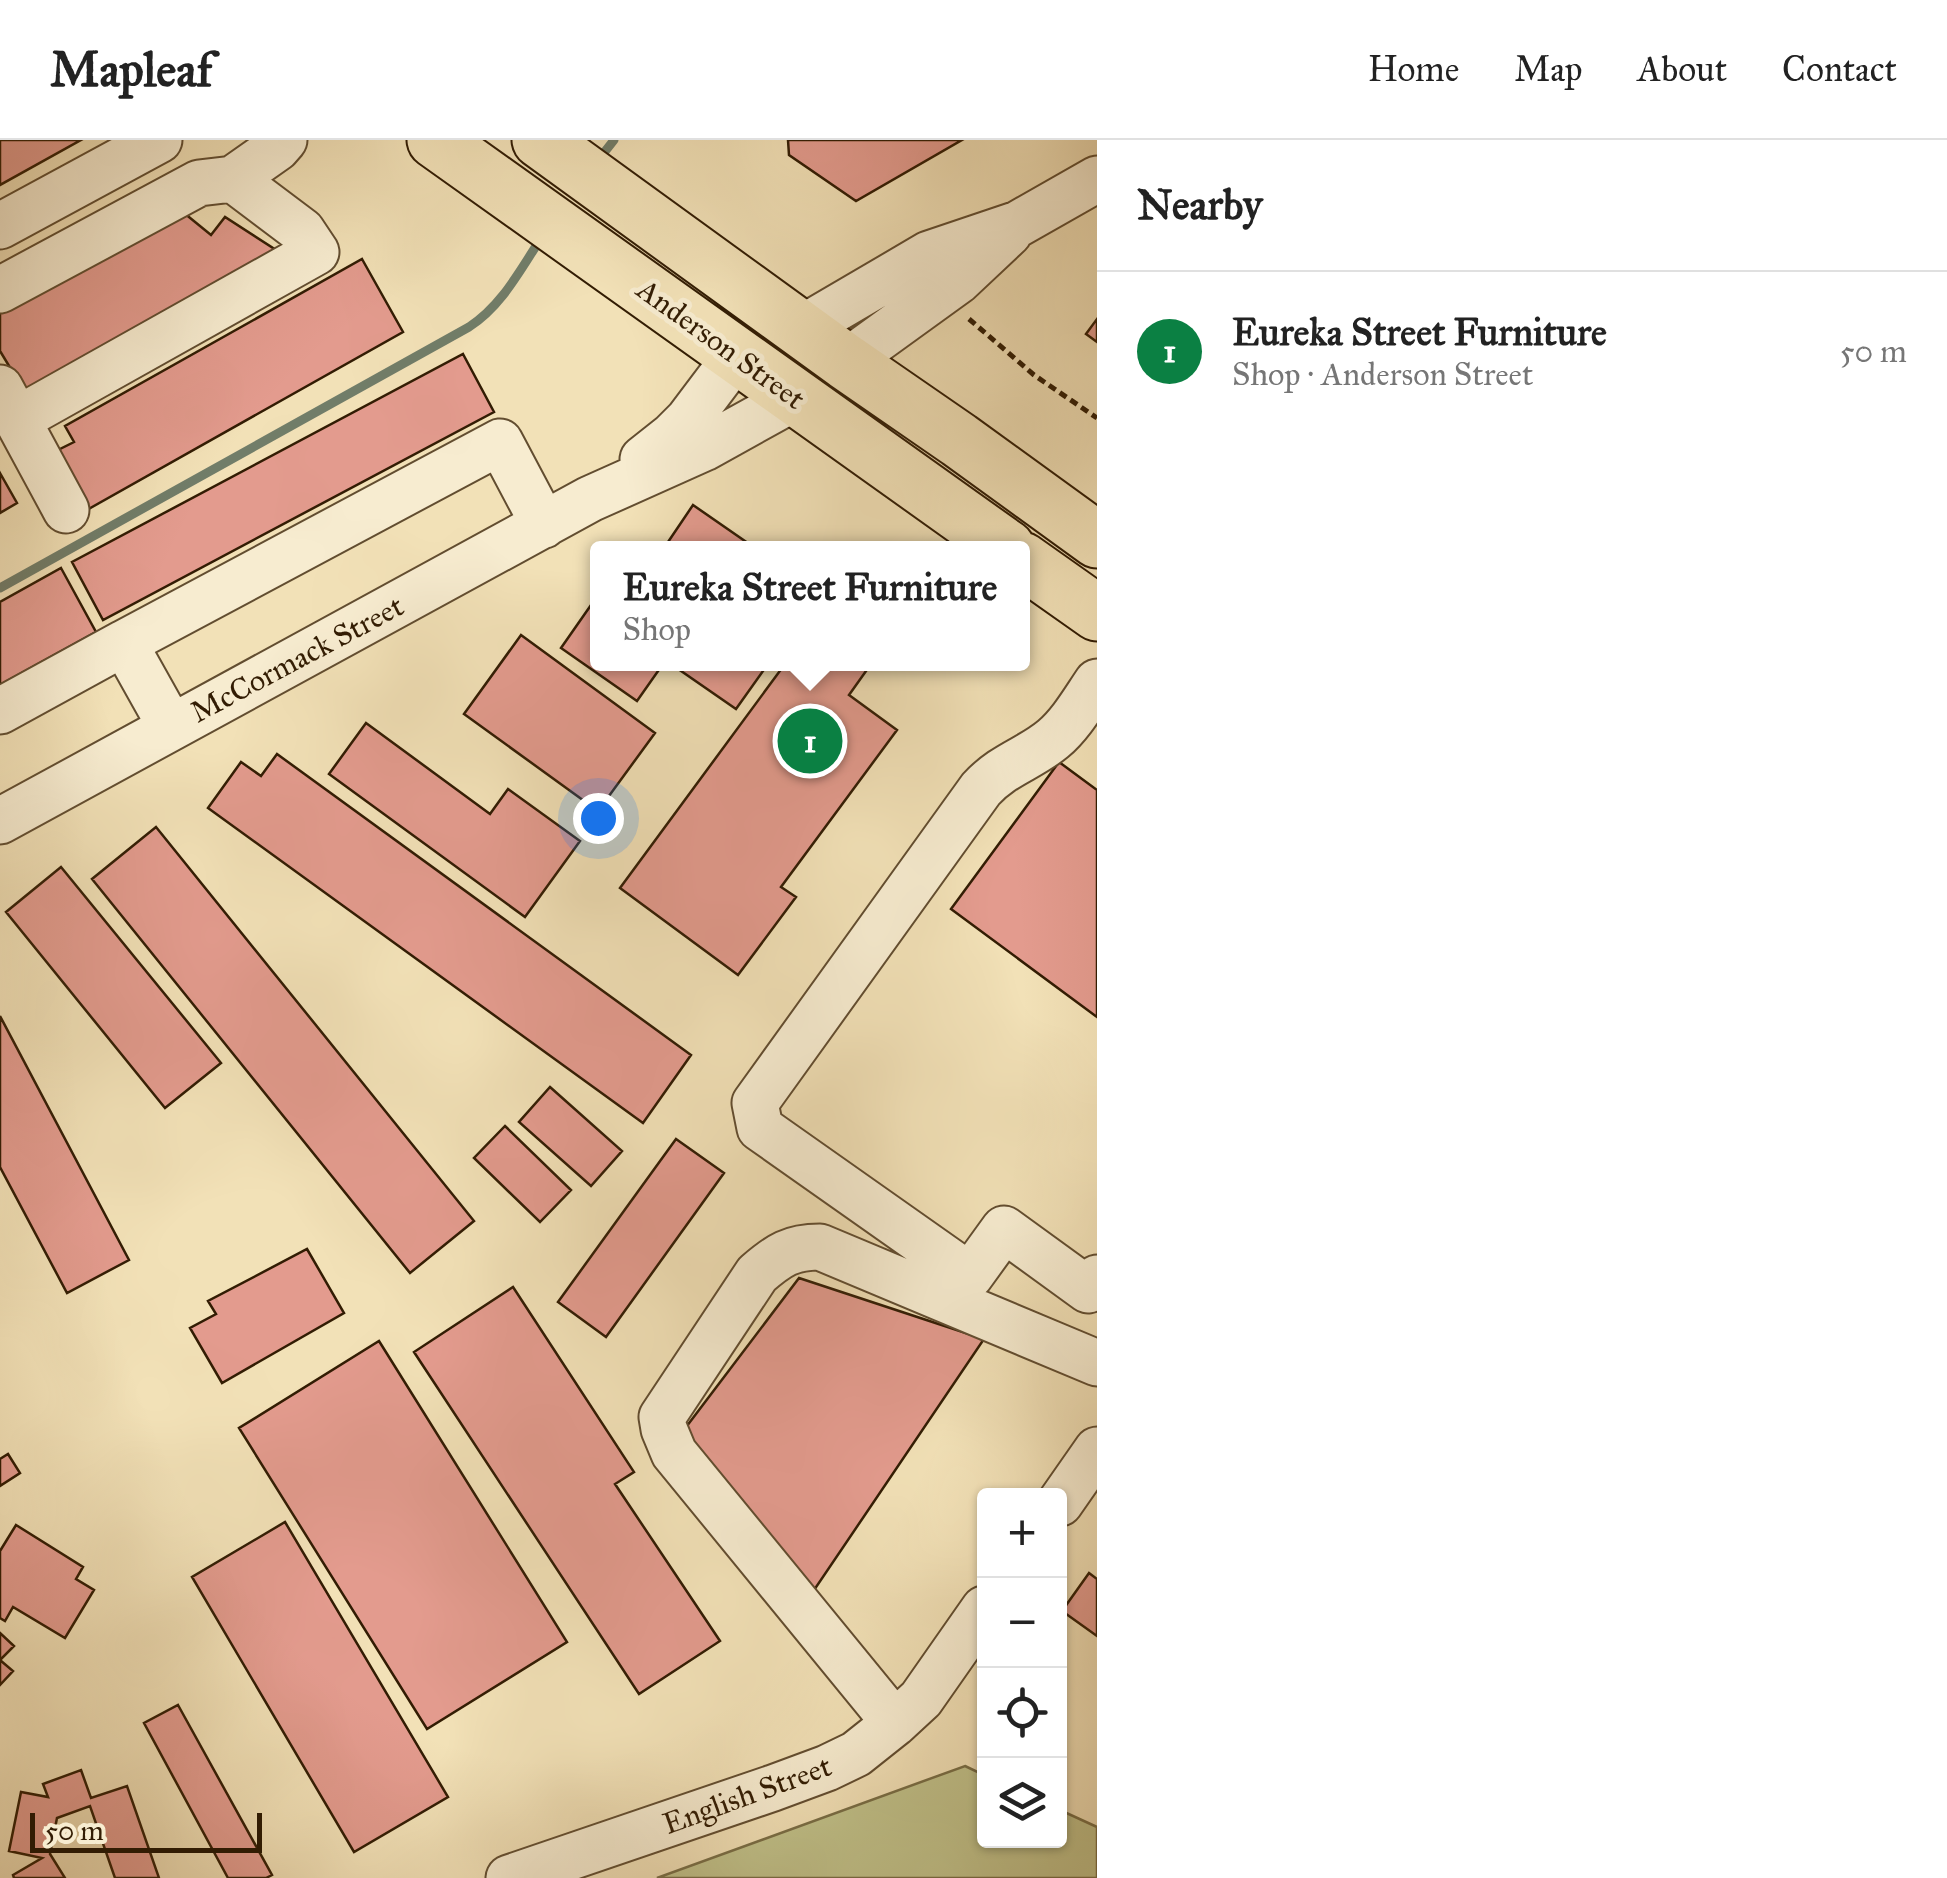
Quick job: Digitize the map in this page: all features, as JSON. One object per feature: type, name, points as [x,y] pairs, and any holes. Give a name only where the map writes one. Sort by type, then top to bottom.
[{"type":"main road","name":"Anderson Street","points":[[435,140],[996,541]]},
{"type":"main road","name":"Anderson Street","points":[[540,140],[1097,540]]},
{"type":"main road","name":"McCormack Street","points":[[738,355],[800,329]]},
{"type":"main road","name":"McCormack Street","points":[[796,398],[846,362]]},
{"type":"main road","points":[[1030,566],[1097,613]]},
{"type":"street","points":[[0,226],[159,140]]},
{"type":"street","points":[[0,290],[199,183],[233,179],[284,140]]},
{"type":"street","points":[[66,510],[9,404],[316,252],[302,230],[233,179]]},
{"type":"street","name":"McCormack Street","points":[[800,329],[930,254],[1018,224],[1097,179]]},
{"type":"street","name":"McCormack Street","points":[[846,362],[945,292],[1018,224]]},
{"type":"street","name":"McCormack Street","points":[[595,497],[678,431],[738,355]]},
{"type":"street","name":"McCormack Street","points":[[0,821],[595,497],[704,448],[796,398]]},
{"type":"street","points":[[0,711],[500,442],[544,525]]},
{"type":"street","points":[[124,643],[172,727]]},
{"type":"street","points":[[1097,682],[1060,733],[996,772],[980,788],[756,1103],[760,1128],[970,1276],[1004,1229],[1088,1290],[1097,1278]]},
{"type":"street","points":[[896,1723],[674,1453],[662,1417],[757,1274],[799,1247],[820,1247],[1097,1363]]},
{"type":"street","points":[[1067,1493],[1097,1450]]},
{"type":"street","name":"English Street","points":[[509,1878],[827,1768],[856,1754],[921,1699],[977,1619]]},
{"type":"path","points":[[971,321],[1034,375],[1097,418]]},
{"type":"green space","points":[[965,1766],[977,1772],[977,1848],[1067,1848],[1067,1813],[1097,1827],[1097,1878],[657,1878]]},
{"type":"building","points":[[0,140],[81,140],[0,185]]},
{"type":"building","points":[[788,140],[962,140],[856,201],[789,155]]},
{"type":"building","points":[[173,204],[211,235],[225,217],[276,250],[26,394],[0,351],[0,301]]},
{"type":"building","points":[[362,259],[403,332],[85,511],[52,453],[74,442],[65,426]]},
{"type":"building","points":[[1097,319],[1097,342],[1086,334]]},
{"type":"building","points":[[463,354],[494,412],[103,620],[72,562]]},
{"type":"building","points":[[0,473],[17,503],[0,513]]},
{"type":"building","points":[[693,505],[745,541],[669,541]]},
{"type":"building","points":[[61,568],[96,632],[0,685],[0,602]]},
{"type":"building","points":[[590,606],[590,668],[561,648]]},
{"type":"building","points":[[521,635],[655,733],[598,811],[464,714]]},
{"type":"building","points":[[594,671],[658,671],[637,701]]},
{"type":"building","points":[[681,671],[763,671],[736,709]]},
{"type":"building","points":[[780,671],[866,671],[849,695],[897,730],[781,887],[796,897],[738,975],[620,888]]},
{"type":"building","points":[[366,723],[490,814],[508,789],[580,841],[525,917],[329,774]]},
{"type":"building","points":[[277,754],[691,1055],[643,1123],[208,808],[241,762],[261,776]]},
{"type":"building","points":[[1059,762],[1097,790],[1097,1017],[951,909]]},
{"type":"building","points":[[156,827],[474,1221],[410,1273],[92,879]]},
{"type":"building","points":[[61,867],[221,1063],[165,1108],[6,912]]},
{"type":"building","points":[[0,1016],[129,1260],[67,1293],[0,1167]]},
{"type":"building","points":[[550,1087],[622,1151],[591,1186],[519,1122]]},
{"type":"building","points":[[505,1126],[571,1190],[540,1222],[474,1158]]},
{"type":"building","points":[[676,1139],[724,1173],[606,1337],[558,1302]]},
{"type":"building","points":[[307,1249],[344,1313],[222,1383],[190,1328],[216,1314],[208,1301]]},
{"type":"building","points":[[799,1278],[984,1339],[806,1602],[671,1447]]},
{"type":"building","points":[[513,1287],[634,1472],[615,1484],[720,1641],[639,1694],[414,1352]]},
{"type":"building","points":[[379,1341],[567,1642],[427,1729],[239,1428]]},
{"type":"building","points":[[8,1454],[20,1473],[0,1486],[0,1459]]},
{"type":"building","points":[[285,1522],[448,1797],[354,1852],[192,1577]]},
{"type":"building","points":[[16,1525],[83,1567],[76,1579],[94,1590],[65,1638],[13,1607],[5,1621],[0,1618],[0,1551]]},
{"type":"building","points":[[1089,1573],[1097,1579],[1097,1636],[1067,1615],[1067,1604]]},
{"type":"building","points":[[0,1633],[14,1646],[0,1660]]},
{"type":"building","points":[[0,1660],[13,1671],[0,1685]]},
{"type":"building","points":[[178,1705],[272,1875],[228,1878],[144,1723]]},
{"type":"building","points":[[81,1770],[91,1798],[127,1786],[159,1878],[115,1878],[90,1806],[57,1818],[50,1854],[65,1878],[14,1878],[13,1875],[42,1858],[9,1851],[21,1792],[48,1797],[43,1784]]},
{"type":"waterway","points":[[603,154],[614,140]]},
{"type":"waterway","points":[[0,588],[469,327],[499,300],[538,243]]},
{"type":"place","name":"Eureka Street Furniture","points":[[810,741]]}]
